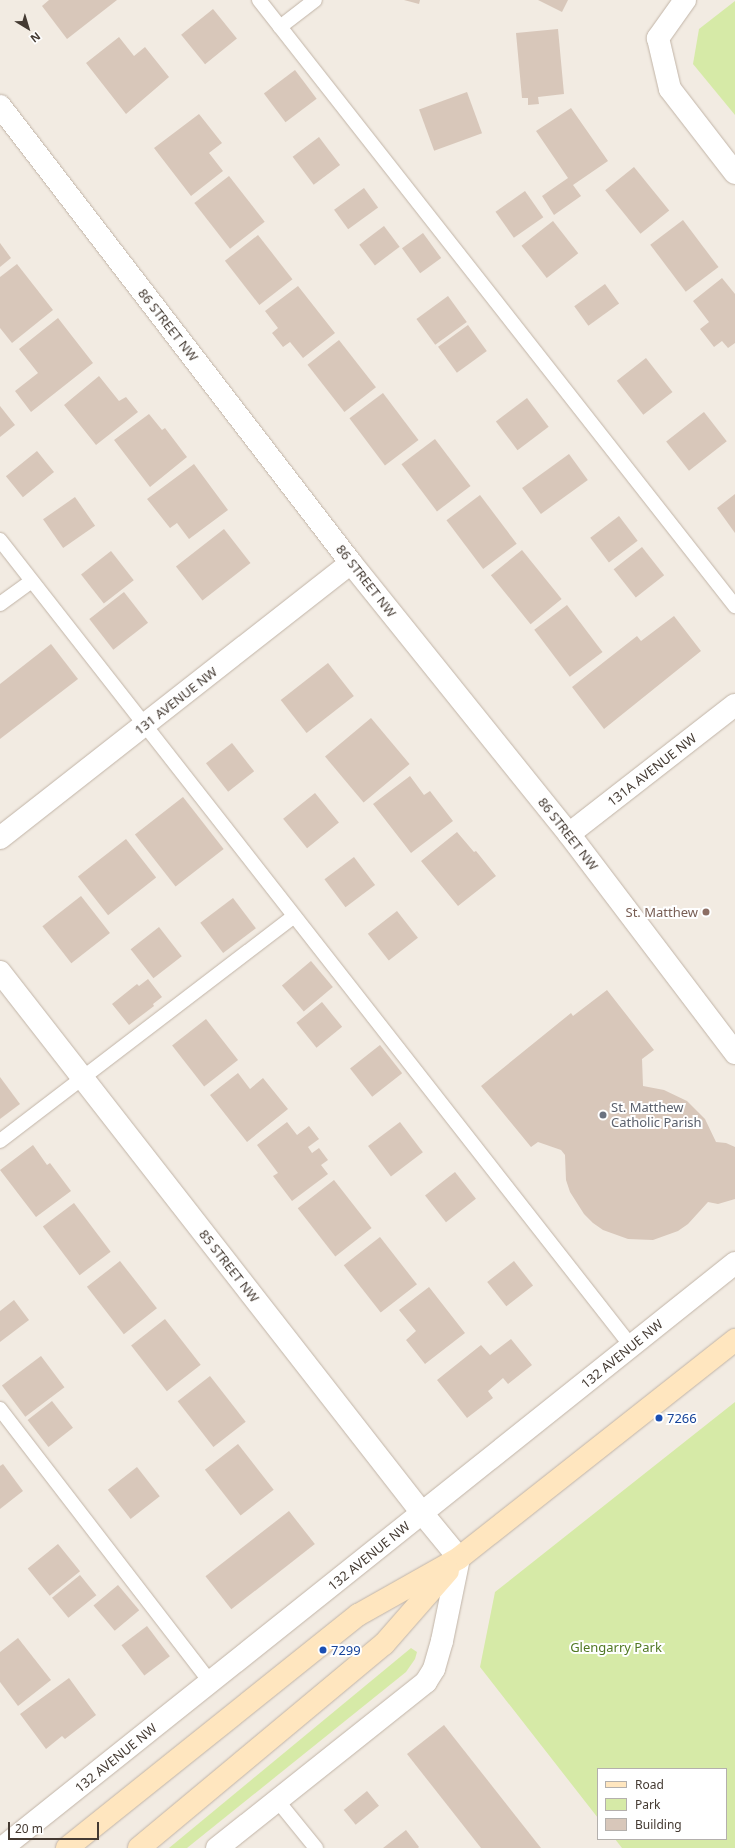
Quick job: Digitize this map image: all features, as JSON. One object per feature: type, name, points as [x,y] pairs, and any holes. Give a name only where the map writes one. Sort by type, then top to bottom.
[{"type":"street","points":[[685,0],[658,38],[670,90],[735,173]]},
{"type":"street","name":"86 STREET NW","points":[[0,106],[351,563],[569,834],[735,1053]]},
{"type":"street","name":"131 AVENUE NW","points":[[0,838],[351,563]]},
{"type":"street","name":"131A AVENUE NW","points":[[569,834],[735,705]]},
{"type":"street","name":"85 STREET NW","points":[[0,972],[422,1513],[459,1558]]},
{"type":"street","name":"132 AVENUE NW","points":[[2,1848],[735,1263]]},
{"type":"street","points":[[67,1848],[358,1615],[459,1558],[735,1340]]},
{"type":"street","points":[[217,1848],[426,1682],[434,1668],[442,1641],[459,1558]]},
{"type":"street","points":[[139,1848],[384,1644],[459,1558]]},
{"type":"lane","points":[[259,0],[735,606]]},
{"type":"lane","points":[[280,27],[315,0]]},
{"type":"lane","points":[[0,540],[631,1346]]},
{"type":"lane","points":[[0,604],[32,581]]},
{"type":"lane","points":[[0,1141],[294,917]]},
{"type":"lane","points":[[0,1409],[210,1682]]},
{"type":"lane","points":[[277,1800],[316,1848]]},
{"type":"green space","points":[[735,1],[735,115],[693,64],[699,29]]},
{"type":"green space","name":"Glengarry Park","points":[[735,1402],[735,1848],[622,1848],[616,1840],[727,1840],[727,1768],[597,1768],[597,1817],[480,1667],[495,1592]]},
{"type":"green space","points":[[411,1648],[417,1652],[415,1659],[406,1672],[187,1848],[169,1848]]},
{"type":"building","points":[[49,0],[117,0],[67,39],[42,6]]},
{"type":"building","points":[[404,0],[420,0],[419,4]]},
{"type":"building","points":[[538,0],[568,0],[562,12]]},
{"type":"building","points":[[213,9],[237,39],[205,64],[181,35]]},
{"type":"building","points":[[558,29],[564,94],[538,97],[539,104],[528,105],[528,98],[522,98],[516,33]]},
{"type":"building","points":[[119,37],[134,56],[145,47],[169,77],[126,114],[86,63]]},
{"type":"building","points":[[295,70],[317,99],[286,122],[264,93]]},
{"type":"building","points":[[467,92],[482,133],[434,151],[419,109]]},
{"type":"building","points":[[571,108],[608,161],[573,185],[581,196],[554,215],[542,196],[568,178],[536,131]]},
{"type":"building","points":[[199,114],[222,143],[209,153],[223,171],[191,196],[154,148]]},
{"type":"building","points":[[319,137],[340,165],[314,185],[293,157]]},
{"type":"building","points":[[634,167],[669,211],[640,234],[605,190]]},
{"type":"building","points":[[229,176],[265,222],[230,249],[194,203]]},
{"type":"building","points":[[364,188],[378,207],[348,229],[334,210]]},
{"type":"building","points":[[525,191],[543,217],[514,238],[496,212]]},
{"type":"building","points":[[683,220],[719,267],[686,292],[650,245]]},
{"type":"building","points":[[553,221],[578,253],[547,278],[521,246]]},
{"type":"building","points":[[384,226],[400,247],[375,265],[359,245]]},
{"type":"building","points":[[423,233],[441,258],[420,273],[402,248]]},
{"type":"building","points":[[258,235],[292,279],[259,305],[225,261]]},
{"type":"building","points":[[0,243],[11,258],[0,267]]},
{"type":"building","points":[[17,264],[53,310],[12,343],[0,328],[0,277]]},
{"type":"building","points":[[722,278],[735,294],[735,343],[728,348],[722,341],[714,347],[700,329],[709,322],[693,301]]},
{"type":"building","points":[[605,284],[619,303],[588,326],[574,306]]},
{"type":"building","points":[[298,286],[335,333],[303,358],[290,342],[283,347],[272,333],[278,328],[265,311]]},
{"type":"building","points":[[448,296],[467,322],[435,345],[416,319]]},
{"type":"building","points":[[58,318],[93,363],[31,412],[15,391],[38,373],[19,349]]},
{"type":"building","points":[[468,325],[487,351],[457,373],[438,347]]},
{"type":"building","points":[[339,340],[376,387],[344,412],[307,365]]},
{"type":"building","points":[[646,358],[672,392],[643,415],[617,381]]},
{"type":"building","points":[[99,376],[119,401],[126,397],[138,412],[96,445],[64,405]]},
{"type":"building","points":[[383,393],[419,440],[385,465],[349,418]]},
{"type":"building","points":[[527,398],[549,427],[518,450],[496,421]]},
{"type":"building","points":[[0,406],[15,425],[0,437]]},
{"type":"building","points":[[704,412],[727,441],[689,471],[666,442]]},
{"type":"building","points":[[149,414],[162,430],[165,428],[187,457],[150,487],[114,440]]},
{"type":"building","points":[[435,439],[471,486],[437,511],[401,464]]},
{"type":"building","points":[[37,451],[54,472],[23,497],[6,476]]},
{"type":"building","points":[[569,454],[588,480],[541,514],[522,488]]},
{"type":"building","points":[[194,464],[228,510],[189,539],[177,523],[170,528],[147,499]]},
{"type":"building","points":[[735,494],[735,533],[717,508]]},
{"type":"building","points":[[480,495],[517,544],[483,569],[446,520]]},
{"type":"building","points":[[75,497],[95,526],[63,548],[43,519]]},
{"type":"building","points":[[619,516],[638,541],[609,562],[590,538]]},
{"type":"building","points":[[224,529],[250,563],[202,600],[176,567]]},
{"type":"building","points":[[642,547],[664,575],[636,598],[614,569]]},
{"type":"building","points":[[522,550],[562,599],[531,624],[491,575]]},
{"type":"building","points":[[111,551],[134,580],[104,604],[81,574]]},
{"type":"building","points":[[124,592],[148,623],[113,650],[89,619]]},
{"type":"building","points":[[567,605],[603,652],[570,677],[534,630]]},
{"type":"building","points":[[674,616],[701,651],[604,729],[572,687],[637,636],[641,641]]},
{"type":"building","points":[[51,644],[78,679],[0,739],[0,684]]},
{"type":"building","points":[[328,663],[354,696],[307,733],[281,700]]},
{"type":"building","points":[[371,718],[410,764],[364,803],[325,757]]},
{"type":"building","points":[[232,743],[254,771],[228,792],[206,763]]},
{"type":"building","points":[[410,776],[424,795],[430,791],[453,821],[411,853],[373,804]]},
{"type":"building","points":[[315,793],[339,823],[307,848],[283,819]]},
{"type":"building","points":[[183,797],[224,849],[176,887],[135,835]]},
{"type":"building","points":[[457,832],[474,852],[476,851],[496,876],[458,906],[421,861]]},
{"type":"building","points":[[126,839],[156,878],[108,915],[78,877]]},
{"type":"building","points":[[354,857],[375,885],[346,907],[324,879]]},
{"type":"building","points":[[81,896],[110,933],[71,963],[42,926]]},
{"type":"building","points":[[233,898],[256,928],[223,953],[200,923]]},
{"type":"building","points":[[397,911],[418,938],[389,961],[368,934]]},
{"type":"building","points":[[159,927],[182,956],[153,978],[131,949]]},
{"type":"building","points":[[311,961],[333,987],[304,1011],[282,985]]},
{"type":"building","points":[[148,979],[162,997],[153,1004],[154,1006],[129,1025],[112,1004],[137,984],[139,986]]},
{"type":"building","name":"St. Matthew Catholic Parish","points":[[607,990],[654,1050],[642,1059],[643,1086],[664,1090],[687,1101],[705,1119],[716,1142],[726,1143],[735,1147],[735,1199],[718,1204],[708,1202],[688,1224],[678,1231],[653,1240],[628,1239],[603,1230],[593,1223],[584,1214],[570,1192],[566,1180],[565,1155],[561,1150],[538,1142],[531,1147],[481,1086],[571,1013],[573,1016]]},
{"type":"building","points":[[322,1002],[342,1027],[316,1048],[296,1023]]},
{"type":"building","points":[[206,1019],[238,1060],[204,1086],[172,1045]]},
{"type":"building","points":[[380,1045],[402,1073],[372,1097],[350,1068]]},
{"type":"building","points":[[238,1073],[250,1089],[263,1078],[288,1109],[247,1142],[210,1095]]},
{"type":"building","points":[[0,1077],[20,1104],[0,1119]]},
{"type":"building","points":[[287,1122],[297,1135],[309,1126],[319,1139],[308,1147],[312,1153],[319,1148],[328,1160],[321,1165],[328,1174],[292,1201],[273,1176],[278,1173],[257,1145]]},
{"type":"building","points":[[400,1122],[423,1152],[391,1176],[368,1146]]},
{"type":"building","points":[[33,1145],[47,1165],[50,1163],[71,1191],[36,1217],[0,1170]]},
{"type":"building","points":[[455,1172],[476,1199],[446,1222],[425,1195]]},
{"type":"building","points":[[334,1180],[372,1228],[335,1256],[298,1208]]},
{"type":"building","points":[[74,1203],[111,1252],[80,1275],[43,1226]]},
{"type":"building","points":[[380,1237],[417,1284],[381,1313],[344,1265]]},
{"type":"building","points":[[120,1261],[157,1308],[124,1334],[87,1287]]},
{"type":"building","points":[[514,1261],[533,1285],[506,1306],[487,1282]]},
{"type":"building","points":[[429,1287],[465,1333],[425,1364],[406,1340],[416,1331],[399,1310]]},
{"type":"building","points":[[14,1300],[29,1320],[0,1342],[0,1311]]},
{"type":"building","points":[[165,1319],[201,1365],[167,1391],[131,1345]]},
{"type":"building","points":[[511,1339],[532,1365],[508,1384],[503,1378],[488,1391],[493,1398],[467,1418],[437,1380],[481,1345],[490,1355]]},
{"type":"building","points":[[41,1356],[64,1387],[25,1417],[2,1385]]},
{"type":"building","points":[[210,1376],[246,1422],[213,1447],[178,1401]]},
{"type":"building","points":[[52,1401],[73,1428],[49,1447],[28,1420]]},
{"type":"building","points":[[238,1444],[274,1490],[241,1516],[205,1470]]},
{"type":"building","points":[[3,1464],[23,1491],[0,1509],[0,1466]]},
{"type":"building","points":[[137,1467],[160,1496],[131,1519],[108,1490]]},
{"type":"building","points":[[289,1511],[315,1544],[231,1609],[205,1576]]},
{"type":"building","points":[[58,1544],[80,1571],[50,1596],[28,1569]]},
{"type":"building","points":[[80,1575],[96,1595],[68,1618],[52,1598]]},
{"type":"building","points":[[118,1585],[139,1610],[115,1631],[93,1606]]},
{"type":"building","points":[[147,1626],[170,1656],[144,1676],[121,1645]]},
{"type":"building","points":[[18,1638],[51,1680],[18,1706],[0,1682],[0,1652]]},
{"type":"building","points":[[69,1678],[96,1715],[65,1739],[62,1736],[46,1749],[20,1714]]},
{"type":"building","points":[[444,1725],[541,1848],[481,1848],[407,1754]]},
{"type":"building","points":[[367,1791],[379,1806],[356,1825],[344,1810]]},
{"type":"building","points":[[406,1830],[419,1847],[418,1848],[383,1848]]},
{"type":"place","name":"St. Matthew","points":[[706,912]]},
{"type":"place","name":"St. Matthew Catholic Parish","points":[[603,1115]]},
{"type":"place","name":"7266","points":[[659,1418]]},
{"type":"place","name":"7299","points":[[323,1650]]}]
